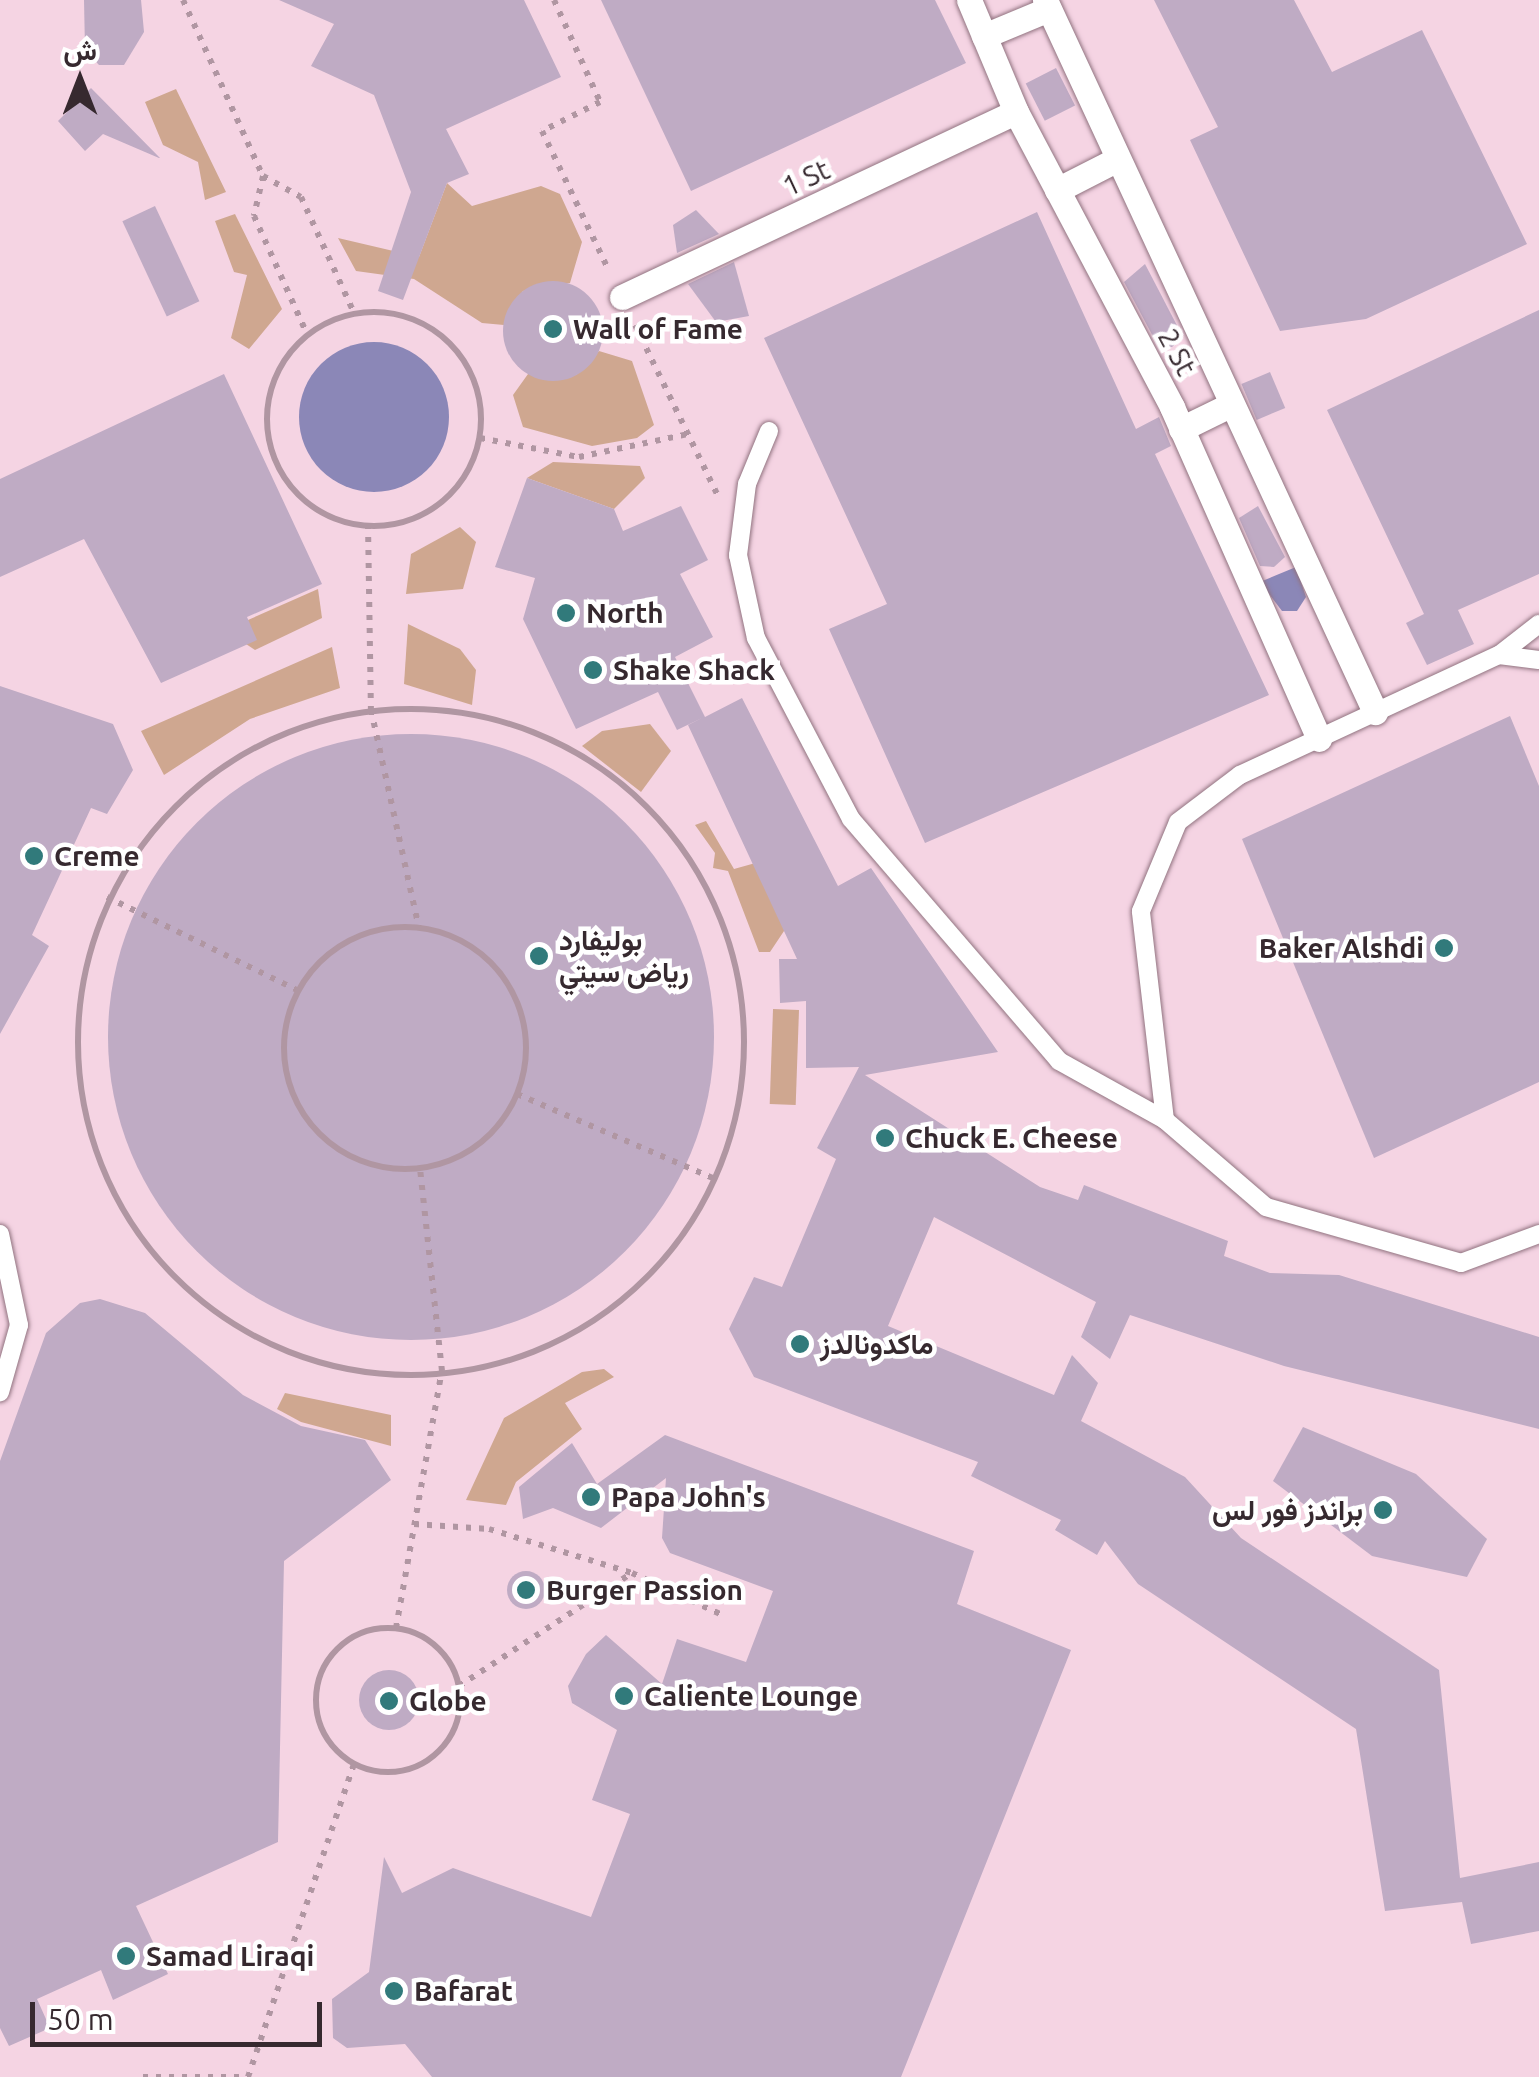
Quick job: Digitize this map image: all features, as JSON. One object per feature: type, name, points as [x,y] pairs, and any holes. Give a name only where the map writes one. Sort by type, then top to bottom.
[{"type":"street","name":"2 St","points":[[969,0],[1016,112],[1181,429],[1319,738]]},
{"type":"street","name":"2 St","points":[[1047,4],[1114,161],[1375,712]]},
{"type":"street","points":[[984,36],[1047,4]]},
{"type":"street","name":"1 St","points":[[622,297],[1016,112]]},
{"type":"street","points":[[1057,190],[1114,161]]},
{"type":"street","points":[[1181,429],[1228,406]]},
{"type":"lane","points":[[769,431],[747,484],[740,594],[850,819],[1059,1061],[1165,1120],[1266,1207],[1461,1264],[1539,1234]]},
{"type":"lane","points":[[1165,1120],[1140,911],[1147,879],[1160,848],[1202,799],[1319,738],[1499,655],[1539,624]]},
{"type":"lane","points":[[1499,655],[1539,660]]},
{"type":"lane","points":[[0,1234],[20,1326],[0,1392]]},
{"type":"path","points":[[183,0],[263,176],[300,197],[354,313]]},
{"type":"path","points":[[542,131],[600,102],[554,0]]},
{"type":"path","points":[[263,176],[254,216],[307,334]]},
{"type":"path","points":[[389,312],[450,343],[470,370],[480,438],[447,498],[418,516],[368,524],[318,511],[274,459],[270,391],[307,334],[354,313],[389,312]]},
{"type":"path","points":[[480,438],[579,457],[688,434]]},
{"type":"path","points":[[368,524],[371,710],[418,928]]},
{"type":"path","points":[[371,710],[480,715],[581,754],[665,823],[722,915],[746,1021],[736,1128],[692,1227],[618,1306],[519,1359],[408,1377],[297,1358],[199,1303],[125,1220],[82,1116],[76,1004],[107,897],[172,806],[264,741],[371,710]]},
{"type":"path","points":[[107,897],[299,991]]},
{"type":"path","points":[[418,928],[456,938],[512,991],[525,1028],[516,1094],[490,1135],[420,1168],[382,1168],[342,1153],[311,1126],[290,1091],[282,1050],[299,991],[339,946],[377,930],[418,928]]},
{"type":"path","points":[[516,1094],[713,1178]]},
{"type":"path","points":[[396,1628],[442,1371],[420,1168]]},
{"type":"path","points":[[414,1524],[489,1530],[632,1573],[722,1615]]},
{"type":"path","points":[[458,1686],[632,1573]]},
{"type":"path","points":[[396,1628],[437,1647],[458,1686],[453,1731],[422,1764],[377,1772],[354,1764],[321,1728],[318,1678],[348,1640],[396,1628]]},
{"type":"path","points":[[143,2077],[248,2077],[354,1764]]},
{"type":"shaded area","points":[[176,89],[226,192],[205,200],[198,162],[163,145],[145,102]]},
{"type":"shaded area","points":[[447,183],[472,206],[541,186],[560,194],[582,242],[570,283],[523,291],[504,325],[482,323],[414,279],[356,271],[338,238],[419,257]]},
{"type":"shaded area","points":[[235,214],[282,309],[249,349],[231,338],[247,275],[234,272],[215,221]]},
{"type":"shaded area","points":[[374,342],[403,348],[427,364],[443,388],[449,417],[443,446],[427,470],[403,486],[374,492],[345,486],[321,470],[305,446],[299,417],[305,388],[321,364],[345,348]]},
{"type":"shaded area","points":[[599,351],[632,361],[654,425],[637,438],[592,446],[523,427],[513,395],[528,374],[576,375]]},
{"type":"shaded area","points":[[553,462],[640,466],[645,478],[614,509],[527,478]]},
{"type":"shaded area","points":[[460,527],[476,542],[463,589],[406,594],[411,554]]},
{"type":"shaded area","points":[[1296,567],[1306,597],[1297,611],[1282,611],[1260,582]]},
{"type":"shaded area","points":[[318,589],[322,618],[255,650],[246,644],[248,620]]},
{"type":"shaded area","points":[[408,624],[460,649],[476,670],[472,705],[404,684]]},
{"type":"shaded area","points":[[332,647],[340,688],[250,719],[164,775],[141,731]]},
{"type":"shaded area","points":[[650,724],[671,751],[641,792],[582,746],[602,731]]},
{"type":"shaded area","points":[[706,821],[734,869],[759,862],[788,925],[770,952],[759,952],[728,871],[713,868],[715,853],[695,825]]},
{"type":"shaded area","points":[[405,963],[437,970],[465,988],[483,1016],[490,1048],[483,1080],[465,1108],[437,1126],[405,1133],[373,1126],[345,1108],[327,1080],[320,1048],[327,1016],[345,988],[373,970]]},
{"type":"shaded area","points":[[773,1009],[799,1010],[796,1105],[770,1104]]},
{"type":"shaded area","points":[[604,1369],[614,1377],[565,1403],[582,1429],[516,1482],[506,1505],[466,1500],[504,1418],[582,1372]]},
{"type":"shaded area","points":[[285,1393],[391,1415],[391,1446],[301,1422],[277,1409]]},
{"type":"building","points":[[84,0],[141,0],[144,32],[124,65],[99,65],[85,50]]},
{"type":"building","points":[[279,0],[524,0],[561,77],[446,129],[469,174],[447,183],[403,300],[378,291],[411,192],[374,95],[311,66],[334,24]]},
{"type":"building","points":[[601,0],[935,0],[966,63],[691,191]]},
{"type":"building","points":[[1154,0],[1294,0],[1332,72],[1422,30],[1527,244],[1366,319],[1280,331],[1190,140],[1218,127]]},
{"type":"building","points":[[1056,68],[1075,105],[1045,121],[1026,83]]},
{"type":"building","points":[[91,88],[160,158],[103,134],[85,151],[58,121]]},
{"type":"building","points":[[155,206],[199,301],[167,316],[122,221]]},
{"type":"building","points":[[696,210],[719,234],[677,253],[673,225]]},
{"type":"building","points":[[1037,212],[1136,429],[1159,417],[1171,446],[1155,454],[1269,695],[925,843],[829,629],[887,604],[764,338]]},
{"type":"building","points":[[734,262],[749,316],[716,322],[688,284]]},
{"type":"building","points":[[1145,264],[1183,337],[1172,347],[1158,346],[1124,282]]},
{"type":"building","name":"Wall of Fame","points":[[553,281],[572,285],[588,296],[599,312],[603,331],[599,350],[588,366],[572,377],[553,381],[534,377],[518,366],[507,350],[503,331],[507,312],[518,296],[534,285]]},
{"type":"building","points":[[1539,310],[1539,574],[1458,610],[1474,644],[1427,665],[1406,623],[1424,614],[1327,410]]},
{"type":"building","points":[[1270,372],[1285,408],[1257,420],[1241,384]]},
{"type":"building","points":[[224,374],[322,584],[247,617],[257,640],[161,683],[84,539],[0,577],[0,479]]},
{"type":"building","points":[[527,478],[614,509],[623,531],[681,506],[708,560],[680,574],[713,637],[675,657],[705,717],[742,698],[838,886],[871,868],[998,1052],[865,1075],[1040,1187],[1078,1200],[1084,1185],[1228,1241],[1224,1256],[1270,1273],[1339,1275],[1539,1337],[1539,1429],[1284,1366],[1130,1315],[1110,1359],[1081,1337],[1096,1302],[934,1217],[888,1326],[1054,1395],[1072,1355],[1098,1383],[1081,1421],[1185,1477],[1241,1538],[1439,1670],[1460,1878],[1539,1862],[1539,1931],[1471,1944],[1462,1902],[1385,1911],[1356,1729],[1138,1584],[1105,1541],[1097,1555],[1055,1530],[1061,1520],[971,1476],[978,1462],[754,1377],[729,1329],[754,1277],[782,1287],[836,1159],[817,1148],[859,1067],[806,1068],[806,1001],[780,1003],[779,959],[797,959],[688,725],[702,718],[677,730],[658,692],[576,729],[523,619],[535,578],[495,567]]},
{"type":"building","points":[[1258,506],[1285,557],[1274,567],[1260,566],[1239,518]]},
{"type":"building","points":[[0,686],[113,724],[133,770],[107,814],[91,808],[32,935],[49,946],[0,1034]]},
{"type":"building","points":[[1510,716],[1539,786],[1539,1082],[1374,1158],[1242,839]]},
{"type":"building","points":[[411,734],[470,740],[527,757],[579,785],[625,823],[663,869],[691,921],[708,978],[714,1037],[708,1096],[691,1153],[663,1205],[625,1251],[579,1289],[527,1317],[470,1334],[411,1340],[352,1334],[295,1317],[243,1289],[197,1251],[159,1205],[131,1153],[114,1096],[108,1037],[114,978],[131,921],[159,869],[197,823],[243,785],[295,757],[352,740]]},
{"type":"building","points":[[100,1299],[145,1313],[243,1395],[301,1426],[365,1440],[391,1480],[284,1561],[278,1842],[136,1906],[168,1974],[113,2000],[101,1970],[37,1999],[50,2028],[9,2046],[0,2028],[0,1461],[46,1333],[80,1303]]},
{"type":"building","name":"براندز فور لس","points":[[1303,1427],[1416,1474],[1487,1539],[1467,1577],[1372,1556],[1273,1481]]},
{"type":"building","points":[[665,1435],[974,1551],[957,1604],[1071,1650],[901,2077],[432,2077],[405,2044],[347,2048],[333,2038],[332,1999],[369,1972],[384,1857],[402,1893],[453,1868],[591,1917],[630,1814],[592,1800],[617,1730],[572,1703],[568,1686],[586,1654],[606,1635],[662,1684],[677,1639],[746,1662],[773,1591],[670,1553],[662,1538],[666,1478],[601,1528],[553,1508],[523,1519],[519,1487],[572,1443],[597,1484]]},
{"type":"building","points":[[526,1571],[540,1576],[545,1590],[540,1604],[526,1609],[512,1604],[507,1590],[512,1576]]},
{"type":"building","points":[[389,1670],[410,1679],[419,1700],[410,1721],[389,1730],[368,1721],[359,1700],[368,1679]]},
{"type":"place","name":"Wall of Fame","points":[[553,329]]},
{"type":"place","name":"North","points":[[566,613]]},
{"type":"place","name":"Shake Shack","points":[[593,670]]},
{"type":"place","name":"Creme","points":[[34,856]]},
{"type":"place","name":"Baker Alshdi","points":[[1444,948]]},
{"type":"place","name":"بوليفارد رياض سيتي","points":[[539,956]]},
{"type":"place","name":"Chuck E. Cheese","points":[[885,1138]]},
{"type":"place","name":"ماكدونالدز","points":[[800,1344]]},
{"type":"place","name":"Papa John's","points":[[591,1497]]},
{"type":"place","name":"براندز فور لس","points":[[1383,1510]]},
{"type":"place","name":"Burger Passion","points":[[526,1590]]},
{"type":"place","name":"Caliente Lounge","points":[[624,1696]]},
{"type":"place","name":"Globe","points":[[389,1701]]},
{"type":"place","name":"Samad Liraqi","points":[[126,1956]]},
{"type":"place","name":"Bafarat","points":[[394,1991]]}]
